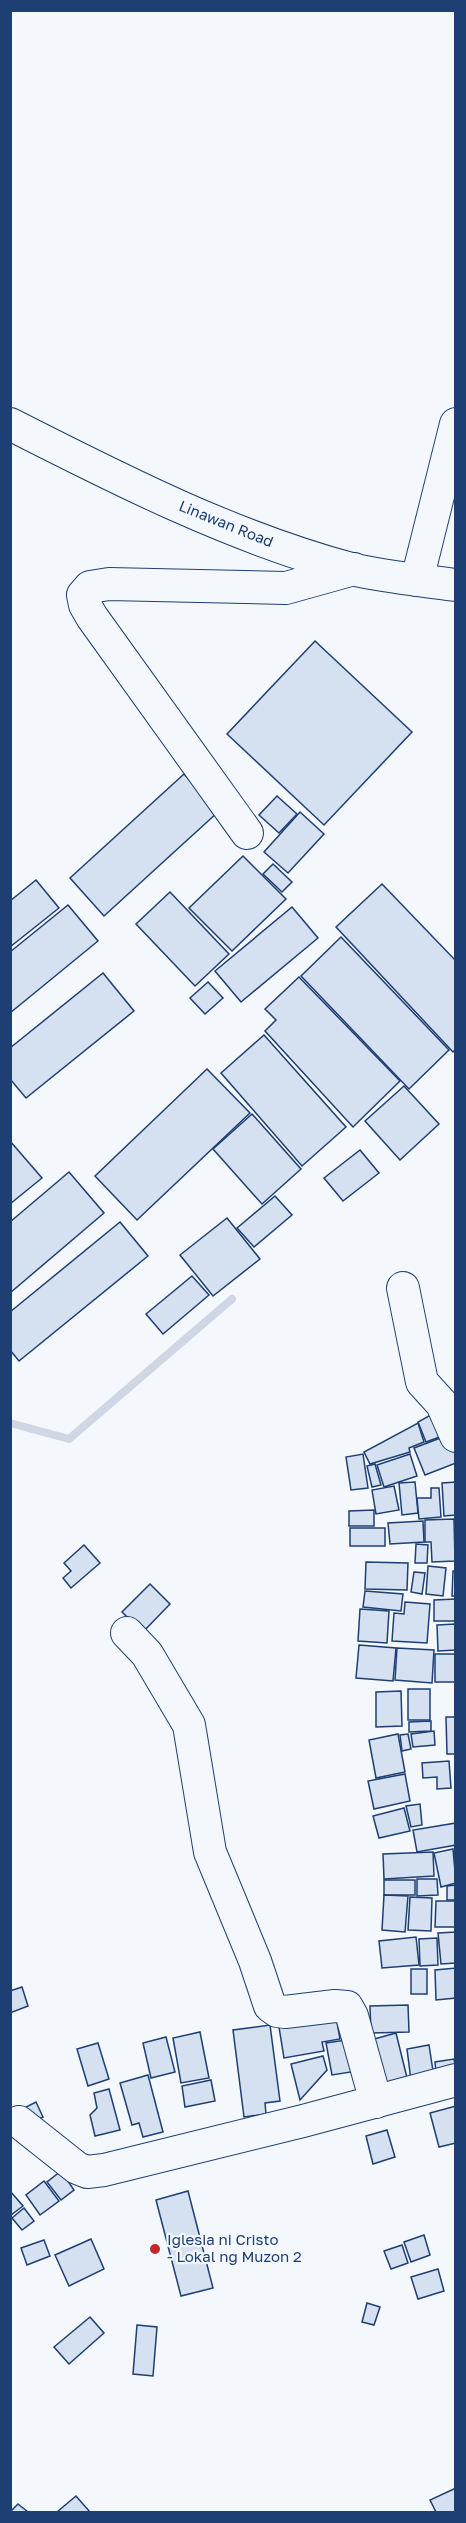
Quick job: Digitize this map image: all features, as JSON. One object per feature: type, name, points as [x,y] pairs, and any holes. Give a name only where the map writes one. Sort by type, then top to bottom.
[{"type":"street","name":"Linawan Road","points":[[10,424],[143,491],[290,550],[354,569],[456,585]]},
{"type":"street","points":[[417,580],[456,424]]},
{"type":"street","points":[[247,833],[92,617],[85,605],[83,595],[90,587],[109,584],[286,588],[354,569]]},
{"type":"street","points":[[403,1288],[422,1382],[442,1404],[456,1436]]},
{"type":"street","points":[[127,1633],[147,1654],[189,1725],[210,1852],[255,1961],[270,2006],[277,2011],[285,2012],[335,2006],[347,2007],[352,2016],[376,2102]]},
{"type":"street","points":[[19,2122],[77,2168],[87,2172],[104,2170],[456,2080]]},
{"type":"building","points":[[315,641],[412,732],[324,825],[227,734]]},
{"type":"building","points":[[184,774],[218,812],[104,916],[70,878]]},
{"type":"building","points":[[277,796],[297,814],[279,833],[259,815]]},
{"type":"building","points":[[300,812],[324,834],[288,873],[264,852]]},
{"type":"building","points":[[243,856],[286,899],[232,951],[189,908]]},
{"type":"building","points":[[273,864],[292,882],[282,892],[263,874]]},
{"type":"building","points":[[36,880],[59,908],[10,947],[10,901]]},
{"type":"building","points":[[382,884],[456,961],[456,1049],[453,1052],[336,927]]},
{"type":"building","points":[[170,892],[229,954],[195,986],[136,924]]},
{"type":"building","points":[[68,905],[98,941],[10,1013],[10,952]]},
{"type":"building","points":[[292,907],[318,938],[241,1002],[215,971]]},
{"type":"building","points":[[341,937],[449,1050],[409,1089],[301,976]]},
{"type":"building","points":[[103,973],[134,1011],[26,1098],[10,1079],[10,1048]]},
{"type":"building","points":[[299,977],[400,1081],[353,1127],[265,1031],[276,1020],[265,1009]]},
{"type":"building","points":[[208,982],[223,998],[205,1014],[190,998]]},
{"type":"building","points":[[264,1035],[346,1127],[302,1166],[221,1073]]},
{"type":"building","points":[[207,1069],[250,1113],[137,1220],[95,1176]]},
{"type":"building","points":[[404,1086],[439,1124],[400,1160],[365,1121]]},
{"type":"building","points":[[252,1114],[301,1169],[262,1204],[213,1149]]},
{"type":"building","points":[[10,1141],[42,1178],[10,1204]]},
{"type":"building","points":[[360,1150],[379,1173],[343,1201],[324,1178]]},
{"type":"building","points":[[69,1172],[104,1213],[10,1293],[10,1222]]},
{"type":"building","points":[[275,1196],[292,1215],[254,1247],[237,1228]]},
{"type":"building","points":[[227,1218],[260,1259],[213,1296],[180,1255]]},
{"type":"building","points":[[120,1222],[148,1256],[19,1361],[10,1350],[10,1312]]},
{"type":"building","points":[[192,1276],[209,1295],[163,1334],[146,1314]]},
{"type":"building","points":[[443,1408],[453,1432],[426,1442],[418,1422]]},
{"type":"building","points":[[418,1423],[424,1442],[409,1448],[410,1452],[370,1464],[364,1452]]},
{"type":"building","points":[[451,1434],[456,1446],[456,1463],[425,1475],[414,1448]]},
{"type":"building","points":[[363,1454],[368,1488],[351,1490],[346,1457]]},
{"type":"building","points":[[410,1454],[417,1476],[384,1487],[377,1465]]},
{"type":"building","points":[[375,1464],[381,1485],[372,1487],[367,1466]]},
{"type":"building","points":[[415,1482],[418,1513],[402,1515],[399,1483]]},
{"type":"building","points":[[456,1482],[456,1515],[444,1516],[442,1483]]},
{"type":"building","points":[[394,1486],[399,1510],[376,1514],[372,1490]]},
{"type":"building","points":[[431,1488],[439,1488],[441,1517],[419,1519],[417,1498],[431,1498]]},
{"type":"building","points":[[374,1510],[374,1526],[349,1526],[349,1511]]},
{"type":"building","points":[[454,1519],[455,1561],[432,1562],[431,1542],[425,1542],[425,1520]]},
{"type":"building","points":[[423,1521],[424,1542],[390,1544],[388,1523]]},
{"type":"building","points":[[350,1528],[385,1528],[385,1546],[350,1546]]},
{"type":"building","points":[[416,1544],[428,1545],[427,1563],[415,1563]]},
{"type":"building","points":[[84,1545],[100,1563],[71,1588],[63,1578],[71,1571],[64,1563]]},
{"type":"building","points":[[366,1562],[408,1563],[407,1590],[365,1589]]},
{"type":"building","points":[[428,1566],[446,1568],[443,1596],[426,1594]]},
{"type":"building","points":[[453,1571],[456,1571],[456,1596],[452,1596]]},
{"type":"building","points":[[414,1572],[425,1573],[422,1594],[411,1592]]},
{"type":"building","points":[[150,1584],[170,1604],[143,1632],[122,1612]]},
{"type":"building","points":[[365,1591],[403,1594],[401,1611],[363,1607]]},
{"type":"building","points":[[456,1599],[456,1621],[434,1621],[434,1600]]},
{"type":"building","points":[[405,1602],[430,1604],[427,1643],[392,1641],[394,1613],[404,1614]]},
{"type":"building","points":[[360,1609],[389,1611],[387,1643],[358,1641]]},
{"type":"building","points":[[456,1624],[456,1650],[438,1651],[437,1625]]},
{"type":"building","points":[[359,1645],[396,1648],[393,1681],[356,1678]]},
{"type":"building","points":[[397,1648],[434,1650],[432,1683],[395,1680]]},
{"type":"building","points":[[435,1654],[456,1654],[456,1682],[435,1682]]},
{"type":"building","points":[[408,1689],[430,1689],[430,1720],[408,1720]]},
{"type":"building","points":[[401,1691],[402,1726],[376,1727],[376,1692]]},
{"type":"building","points":[[446,1717],[456,1717],[456,1754],[447,1754]]},
{"type":"building","points":[[431,1721],[431,1731],[409,1732],[409,1722]]},
{"type":"building","points":[[434,1731],[435,1745],[413,1747],[411,1734]]},
{"type":"building","points":[[398,1734],[405,1772],[376,1778],[369,1740]]},
{"type":"building","points":[[408,1734],[411,1749],[402,1751],[400,1735]]},
{"type":"building","points":[[449,1761],[451,1788],[437,1789],[437,1777],[423,1778],[422,1763]]},
{"type":"building","points":[[405,1774],[410,1801],[374,1809],[368,1781]]},
{"type":"building","points":[[420,1804],[422,1825],[411,1827],[406,1806]]},
{"type":"building","points":[[404,1808],[410,1831],[379,1838],[373,1816]]},
{"type":"building","points":[[456,1823],[456,1845],[417,1852],[413,1830]]},
{"type":"building","points":[[453,1849],[456,1883],[441,1887],[434,1853]]},
{"type":"building","points":[[433,1852],[434,1876],[384,1879],[383,1854]]},
{"type":"building","points":[[417,1879],[437,1879],[438,1895],[417,1896]]},
{"type":"building","points":[[384,1880],[415,1880],[415,1895],[384,1895]]},
{"type":"building","points":[[456,1885],[456,1900],[447,1900],[447,1886]]},
{"type":"building","points":[[384,1895],[408,1896],[405,1932],[382,1930]]},
{"type":"building","points":[[410,1897],[432,1898],[431,1931],[408,1930]]},
{"type":"building","points":[[436,1901],[456,1901],[456,1927],[435,1927]]},
{"type":"building","points":[[456,1932],[456,1963],[441,1964],[438,1933]]},
{"type":"building","points":[[416,1937],[419,1965],[382,1968],[379,1941]]},
{"type":"building","points":[[437,1938],[438,1965],[420,1966],[419,1939]]},
{"type":"building","points":[[456,1968],[456,1998],[436,2000],[435,1970]]},
{"type":"building","points":[[411,1969],[427,1969],[427,1994],[411,1994]]},
{"type":"building","points":[[22,1987],[28,2006],[10,2013],[10,1991]]},
{"type":"building","points":[[408,2005],[409,2032],[371,2033],[370,2006]]},
{"type":"building","points":[[335,2011],[340,2039],[322,2042],[324,2051],[284,2058],[278,2021]]},
{"type":"building","points":[[270,2025],[280,2101],[265,2103],[266,2114],[244,2117],[233,2030]]},
{"type":"building","points":[[200,2032],[209,2078],[181,2083],[173,2038]]},
{"type":"building","points":[[396,2033],[410,2090],[381,2097],[367,2041]]},
{"type":"building","points":[[166,2037],[175,2072],[151,2078],[143,2043]]},
{"type":"building","points":[[346,2040],[351,2072],[332,2075],[326,2043]]},
{"type":"building","points":[[98,2043],[109,2079],[88,2086],[77,2049]]},
{"type":"building","points":[[429,2045],[435,2084],[412,2088],[407,2049]]},
{"type":"building","points":[[323,2056],[327,2070],[300,2100],[291,2064]]},
{"type":"building","points":[[454,2059],[456,2072],[437,2082],[435,2062]]},
{"type":"building","points":[[148,2075],[163,2132],[143,2137],[139,2123],[132,2125],[120,2083]]},
{"type":"building","points":[[211,2080],[215,2101],[185,2107],[182,2086]]},
{"type":"building","points":[[109,2089],[120,2130],[95,2136],[90,2115],[97,2108],[94,2093]]},
{"type":"building","points":[[36,2102],[43,2117],[33,2121],[26,2107]]},
{"type":"building","points":[[456,2106],[456,2143],[439,2147],[430,2113]]},
{"type":"building","points":[[387,2130],[395,2157],[373,2164],[366,2136]]},
{"type":"building","points":[[61,2171],[74,2190],[61,2200],[47,2182]]},
{"type":"building","points":[[44,2181],[59,2201],[40,2215],[26,2195]]},
{"type":"building","points":[[10,2191],[23,2206],[11,2215],[10,2215]]},
{"type":"building","points":[[188,2191],[213,2288],[181,2296],[156,2200]]},
{"type":"building","points":[[24,2208],[34,2221],[22,2230],[12,2218]]},
{"type":"building","points":[[424,2235],[430,2255],[411,2262],[404,2242]]},
{"type":"building","points":[[91,2239],[104,2269],[69,2286],[55,2255]]},
{"type":"building","points":[[44,2240],[50,2256],[27,2265],[21,2248]]},
{"type":"building","points":[[402,2245],[408,2263],[391,2269],[384,2251]]},
{"type":"building","points":[[438,2269],[444,2291],[418,2299],[411,2277]]},
{"type":"building","points":[[367,2303],[380,2307],[374,2325],[362,2322]]},
{"type":"building","points":[[90,2317],[104,2333],[69,2364],[54,2347]]},
{"type":"building","points":[[137,2325],[157,2327],[153,2376],[133,2374]]},
{"type":"building","points":[[456,2488],[456,2512],[436,2512],[430,2500]]},
{"type":"building","points":[[76,2496],[90,2512],[57,2512]]},
{"type":"building","points":[[18,2504],[28,2512],[10,2512]]},
{"type":"waterway","points":[[10,1423],[69,1439],[232,1299]]},
{"type":"place","name":"Iglesia ni Cristo - Lokal ng Muzon 2","points":[[155,2249]]}]
